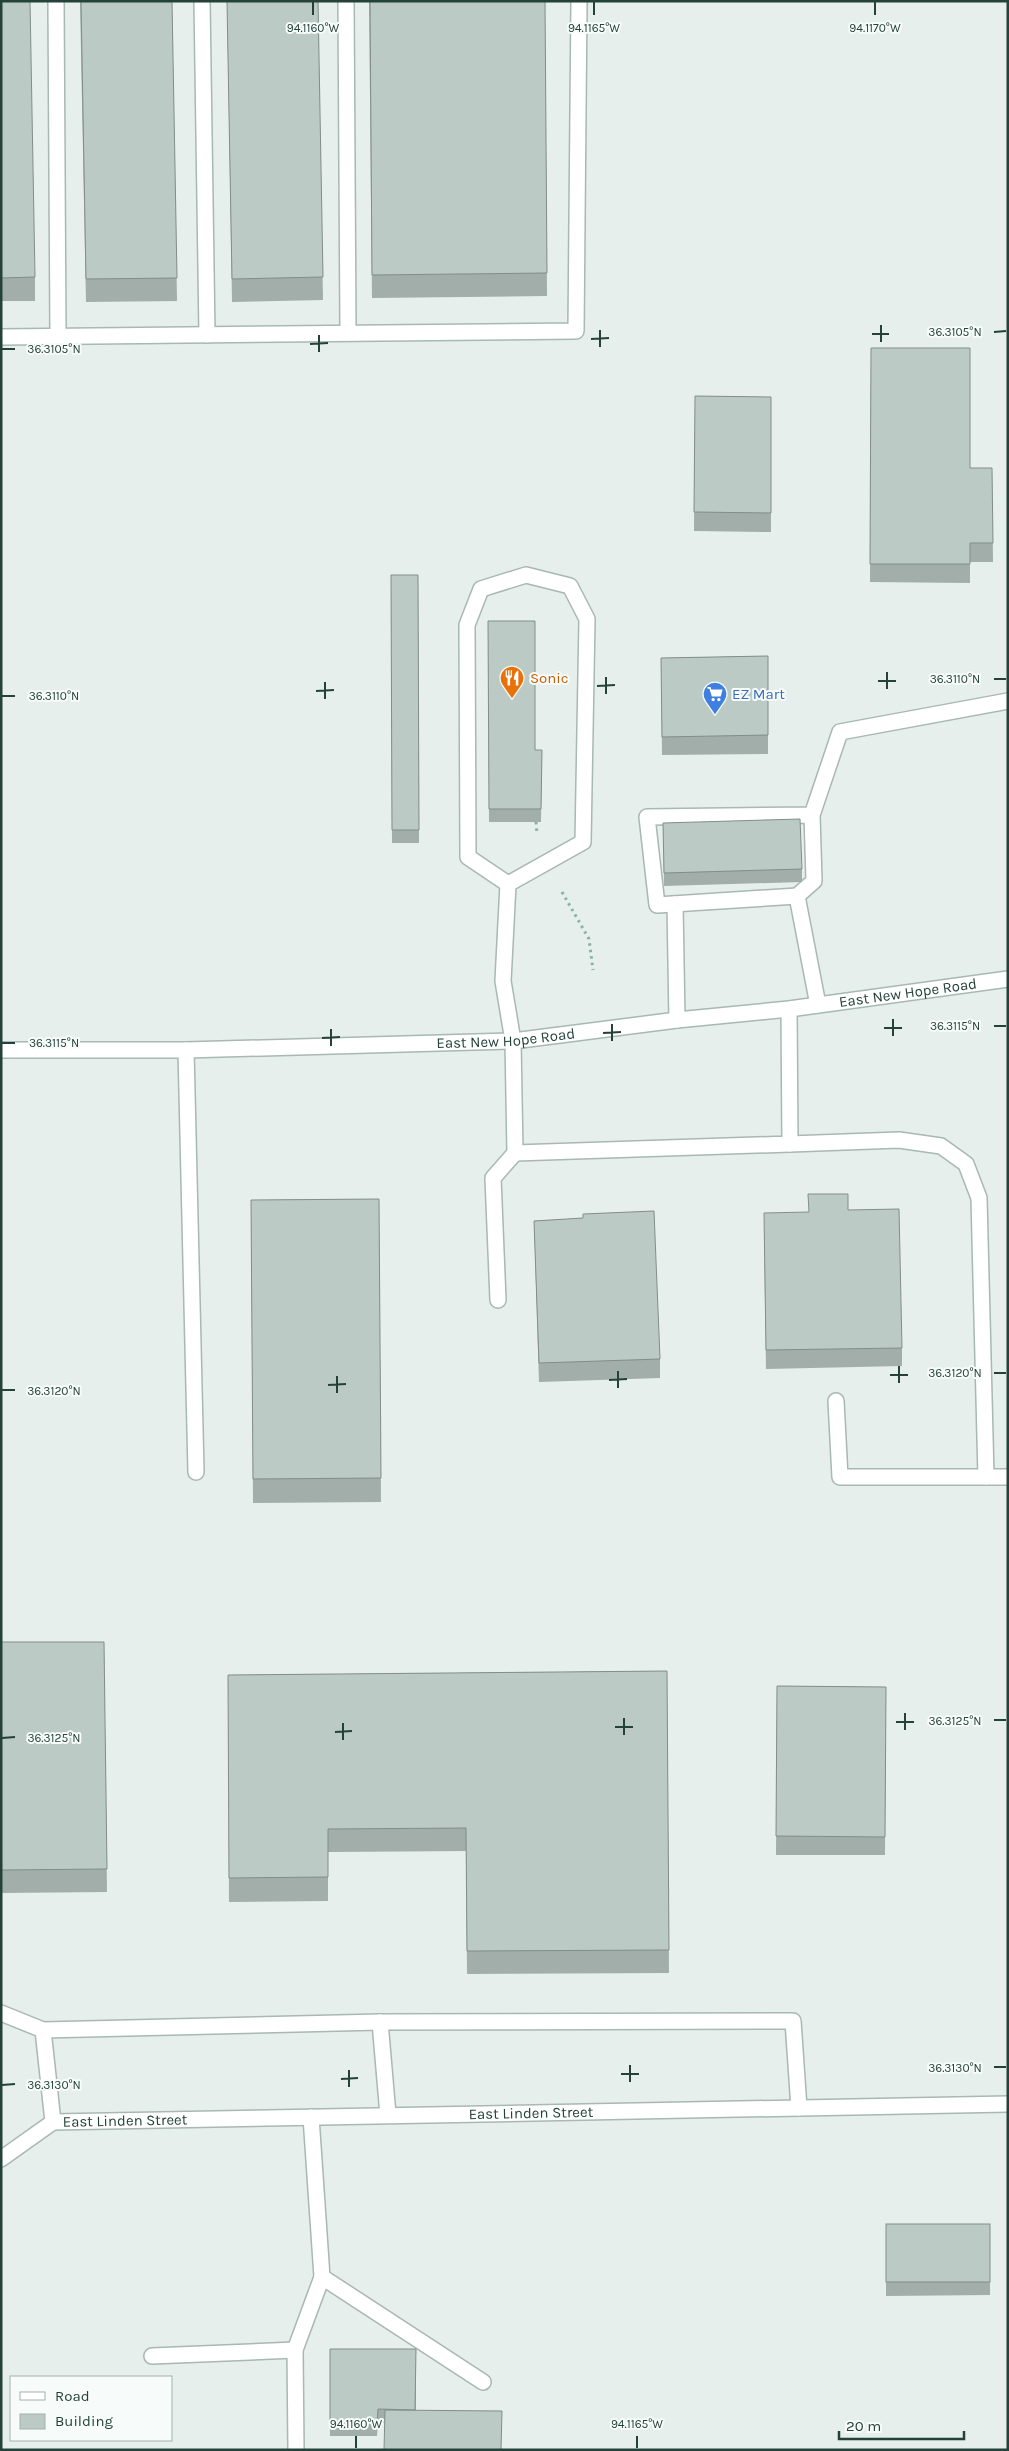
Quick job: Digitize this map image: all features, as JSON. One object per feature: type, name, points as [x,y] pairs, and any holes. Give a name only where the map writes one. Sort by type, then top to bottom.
[{"type":"street","points":[[56,1],[58,336]]},
{"type":"street","points":[[202,1],[206,335]]},
{"type":"street","points":[[346,1],[348,333]]},
{"type":"street","points":[[1,337],[576,331],[579,1]]},
{"type":"street","points":[[526,574],[570,586],[587,619],[583,842],[508,884],[468,857],[467,625],[481,589],[526,574]]},
{"type":"street","points":[[812,815],[647,818],[657,905],[797,896],[814,881],[812,815],[840,732],[1008,701]]},
{"type":"street","points":[[761,816],[762,834]]},
{"type":"street","points":[[702,835],[703,817]]},
{"type":"street","points":[[766,883],[769,899]]},
{"type":"street","points":[[498,1300],[493,1178],[515,1153],[513,1041],[503,981],[508,884]]},
{"type":"street","points":[[705,884],[706,902]]},
{"type":"street","points":[[797,896],[818,1005]]},
{"type":"street","points":[[675,904],[677,1020]]},
{"type":"street","name":"East New Hope Road","points":[[1,1050],[186,1050],[513,1041],[677,1020],[789,1009],[1008,979]]},
{"type":"street","points":[[789,1009],[790,1144]]},
{"type":"street","points":[[186,1050],[196,1472]]},
{"type":"street","points":[[515,1153],[899,1140],[941,1146],[966,1164],[979,1198],[986,1477]]},
{"type":"street","points":[[836,1401],[840,1477],[1008,1477]]},
{"type":"street","points":[[1,2013],[43,2030],[380,2022],[793,2021],[799,2108]]},
{"type":"street","points":[[380,2022],[388,2115]]},
{"type":"street","points":[[1,2159],[53,2122],[43,2030]]},
{"type":"street","name":"East Linden Street","points":[[53,2122],[1008,2104]]},
{"type":"street","points":[[296,2450],[295,2350],[322,2277],[311,2117]]},
{"type":"street","points":[[322,2277],[483,2382]]},
{"type":"street","points":[[152,2356],[295,2350]]},
{"type":"path","points":[[562,892],[589,939],[593,970]]},
{"type":"building","points":[[1,1],[30,1],[35,277],[1,278]]},
{"type":"building","points":[[81,1],[172,1],[177,278],[86,279]]},
{"type":"building","points":[[227,1],[318,1],[323,277],[232,279]]},
{"type":"building","points":[[370,1],[545,1],[547,273],[372,275]]},
{"type":"building","points":[[871,348],[970,348],[970,468],[992,468],[993,543],[970,543],[970,564],[870,564]]},
{"type":"building","points":[[695,396],[771,397],[771,513],[694,512]]},
{"type":"building","points":[[391,575],[418,575],[419,830],[392,830]]},
{"type":"building","name":"Sonic","points":[[488,621],[535,621],[535,750],[542,750],[541,809],[489,809]]},
{"type":"building","name":"EZ Mart","points":[[768,656],[768,735],[662,737],[661,658]]},
{"type":"building","points":[[800,819],[802,869],[664,873],[663,823]]},
{"type":"building","points":[[808,1194],[848,1194],[848,1210],[899,1209],[902,1348],[766,1350],[764,1213],[809,1212]]},
{"type":"building","points":[[379,1199],[381,1478],[253,1479],[251,1200]]},
{"type":"building","points":[[654,1211],[660,1359],[539,1363],[534,1221],[583,1218],[583,1214]]},
{"type":"building","points":[[1,1642],[104,1642],[107,1869],[1,1870]]},
{"type":"building","points":[[667,1671],[669,1950],[467,1951],[466,1828],[328,1829],[328,1877],[229,1878],[228,1675]]},
{"type":"building","points":[[777,1686],[886,1687],[885,1837],[776,1836]]},
{"type":"building","points":[[886,2224],[990,2224],[990,2282],[886,2282]]},
{"type":"building","points":[[330,2349],[416,2349],[415,2410],[378,2409],[377,2423],[330,2422]]},
{"type":"building","points":[[385,2410],[502,2411],[501,2450],[384,2450]]},
{"type":"place","name":"Sonic","points":[[512,699]]},
{"type":"place","name":"EZ Mart","points":[[715,715]]}]
